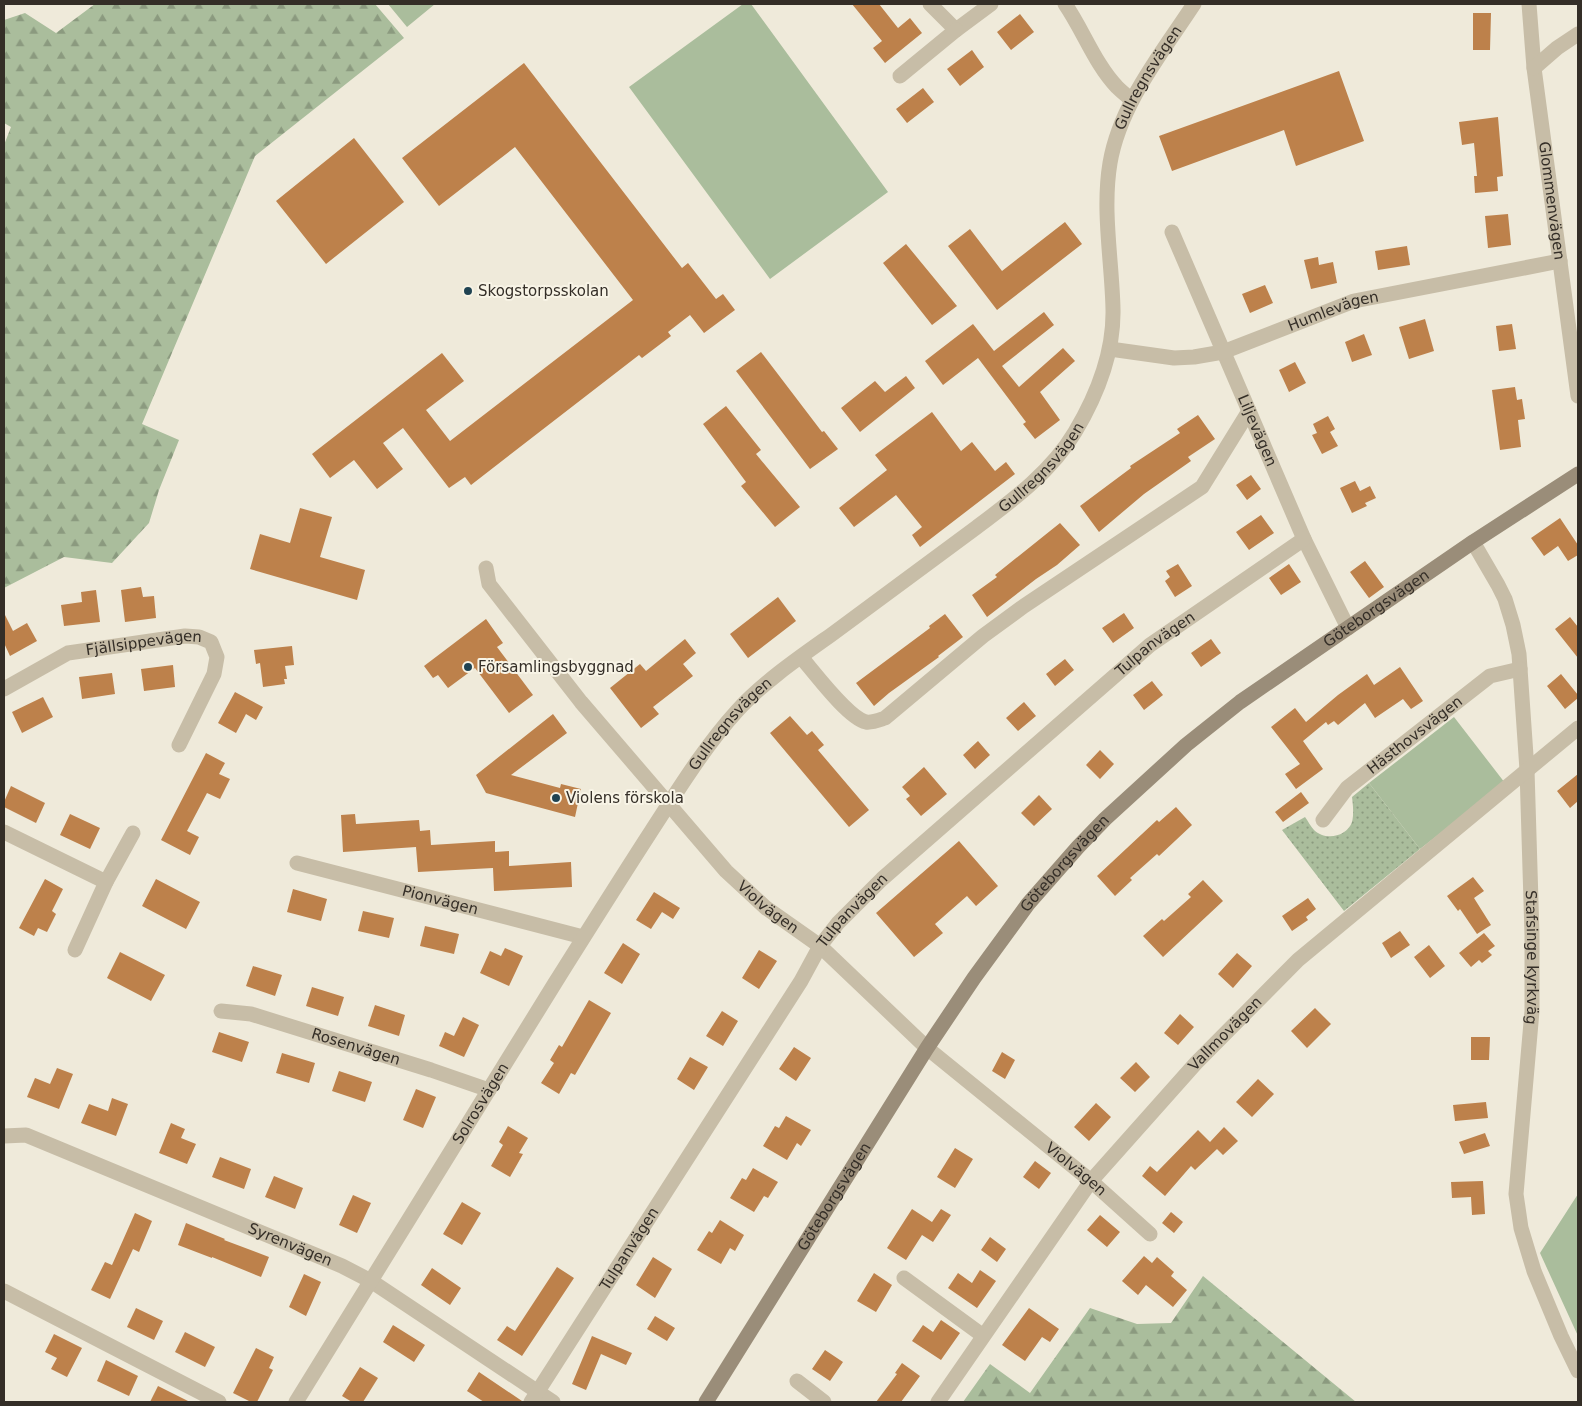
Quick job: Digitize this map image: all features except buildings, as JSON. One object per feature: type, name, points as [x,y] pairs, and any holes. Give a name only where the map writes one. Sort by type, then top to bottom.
[{"type":"street","points":[[930,4],[956,30]]},
{"type":"street","points":[[900,76],[956,30],[992,4]]},
{"type":"street","points":[[1065,4],[1076,19],[1099,62],[1116,86],[1132,100]]},
{"type":"street","name":"Gullregnsvägen","points":[[668,805],[711,744],[748,699],[801,657],[1002,508],[1042,473],[1061,453],[1075,432],[1098,386],[1110,349],[1113,310],[1108,239],[1108,179],[1114,144],[1122,118],[1132,100],[1194,4]]},
{"type":"street","name":"Glommenvägen","points":[[1528,4],[1534,68],[1578,396]]},
{"type":"street","points":[[1534,68],[1557,48],[1578,34]]},
{"type":"street","name":"Liljevägen","points":[[1172,232],[1304,539],[1348,628]]},
{"type":"street","name":"Humlevägen","points":[[1110,349],[1174,358],[1223,352],[1354,301],[1560,261]]},
{"type":"street","points":[[1565,296],[1578,287]]},
{"type":"street","points":[[801,657],[849,711],[860,720],[868,723],[885,718],[984,636],[1024,606],[1202,487],[1249,411]]},
{"type":"street","name":"Göteborgsvägen","points":[[706,1402],[974,978],[1028,904],[1078,847],[1186,745],[1240,702],[1473,542],[1578,474]]},
{"type":"street","name":"Tulpanvägen","points":[[534,1397],[801,980],[820,946],[838,923],[882,879],[1150,645],[1304,539]]},
{"type":"street","name":"Stafsinge kyrkväg","points":[[1473,542],[1504,599],[1515,632],[1520,669],[1527,770],[1532,935],[1532,1011],[1516,1194],[1521,1228],[1534,1271],[1578,1371]]},
{"type":"street","name":"Violvägen","points":[[486,568],[489,584],[581,702],[726,871],[766,908],[820,946],[928,1048],[1091,1181],[1150,1234]]},
{"type":"street","name":"Fjällsippevägen","points":[[4,688],[68,653],[185,636],[199,637],[211,642],[217,657],[214,674],[179,745]]},
{"type":"street","name":"Hästhovsvägen","points":[[1323,820],[1347,788],[1490,676],[1520,669]]},
{"type":"street","name":"Vallmovägen","points":[[938,1402],[1091,1181],[1196,1063],[1298,960],[1578,728]]},
{"type":"street","name":"Solrosvägen","points":[[296,1402],[583,937],[668,805]]},
{"type":"street","points":[[4,832],[106,882]]},
{"type":"street","points":[[75,950],[106,882],[133,833]]},
{"type":"street","name":"Pionvägen","points":[[297,863],[583,937]]},
{"type":"street","name":"Rosenvägen","points":[[221,1011],[251,1014],[489,1090]]},
{"type":"street","name":"Syrenvägen","points":[[4,1136],[26,1135],[342,1266],[370,1281],[534,1397],[552,1402]]},
{"type":"street","points":[[904,1278],[982,1336]]},
{"type":"street","points":[[4,1290],[219,1402]]},
{"type":"street","points":[[797,1381],[824,1402]]},
{"type":"green space","points":[[95,4],[375,4],[404,38],[255,156],[142,424],[179,440],[159,490],[149,523],[112,563],[64,557],[4,588],[4,145],[11,127],[4,123],[4,20],[25,13],[56,33]]},
{"type":"green space","points":[[388,4],[435,4],[407,27]]},
{"type":"green space","points":[[743,4],[751,4],[888,192],[770,279],[629,87]]},
{"type":"green space","points":[[1454,717],[1505,783],[1420,849],[1369,783]]},
{"type":"green space","points":[[1369,783],[1420,849],[1344,911],[1282,830],[1305,817],[1313,829],[1324,836],[1341,834],[1352,822],[1352,797]]},
{"type":"green space","points":[[1578,1194],[1578,1336],[1540,1253]]},
{"type":"green space","points":[[1203,1276],[1356,1402],[963,1402],[990,1364],[1030,1393],[1090,1308],[1137,1324],[1171,1323]]},
{"type":"place","name":"Skogstorpsskolan","points":[[468,291]]},
{"type":"place","name":"Församlingsbyggnad","points":[[468,667]]},
{"type":"place","name":"Violens förskola","points":[[556,798]]}]
